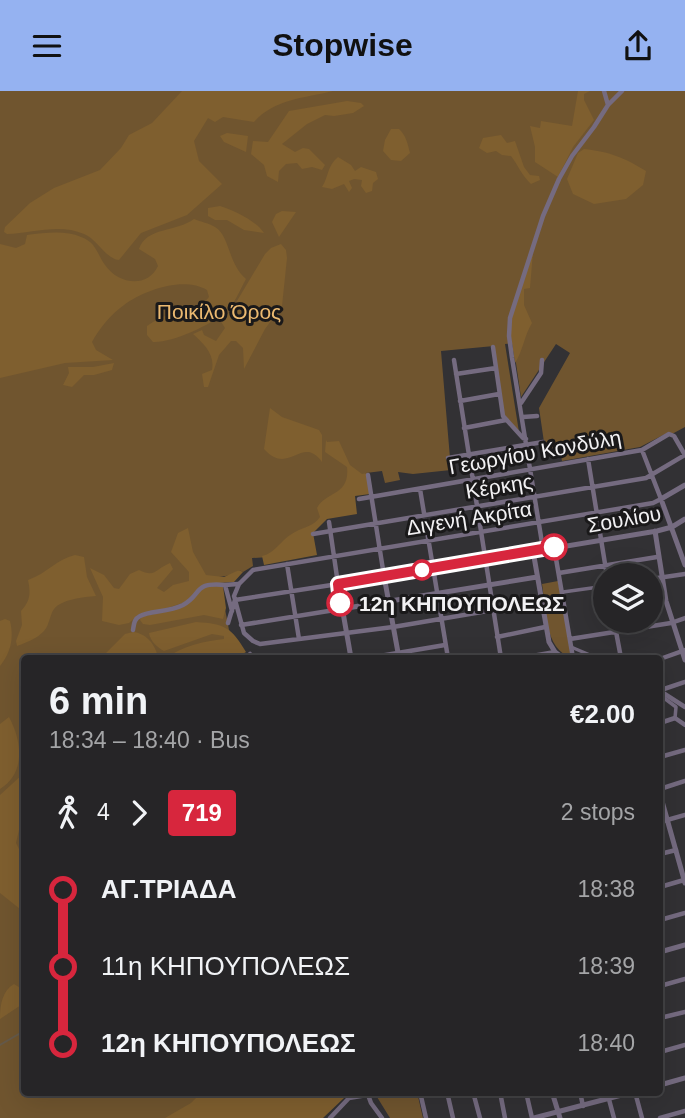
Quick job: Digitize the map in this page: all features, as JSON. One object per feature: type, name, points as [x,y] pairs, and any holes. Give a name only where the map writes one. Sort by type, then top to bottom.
[{"type":"street","points":[[604,91],[608,105]]},
{"type":"street","points":[[543,549],[509,336],[510,319],[543,216],[559,179],[608,105],[622,91]]},
{"type":"street","points":[[493,347],[503,416],[526,441]]},
{"type":"street","points":[[454,360],[500,655]]},
{"type":"street","points":[[521,404],[541,373],[542,360]]},
{"type":"street","points":[[456,374],[496,369]]},
{"type":"street","points":[[460,401],[499,394]]},
{"type":"street","points":[[523,417],[537,416]]},
{"type":"street","points":[[464,428],[506,420]]},
{"type":"street","name":"Γεωργίου Κονδύλη","points":[[359,499],[642,450],[671,434],[685,455]]},
{"type":"street","points":[[449,458],[526,441],[543,442]]},
{"type":"street","points":[[642,450],[684,555],[685,565]]},
{"type":"street","name":"Κέρκης","points":[[313,534],[651,475],[685,455]]},
{"type":"street","points":[[588,459],[606,563]]},
{"type":"street","points":[[368,475],[399,655]]},
{"type":"street","name":"Διγενή Ακρίτα","points":[[239,584],[253,570],[597,513],[662,499],[685,485]]},
{"type":"street","points":[[420,489],[447,655]]},
{"type":"street","name":"Σουλίου","points":[[235,600],[655,531],[672,527],[685,519]]},
{"type":"street","points":[[329,522],[350,655]]},
{"type":"street","points":[[655,531],[658,563]]},
{"type":"street","points":[[554,547],[572,655]]},
{"type":"street","points":[[533,551],[545,627],[550,644],[559,655]]},
{"type":"street","points":[[619,563],[657,557]]},
{"type":"street","points":[[287,564],[299,639]]},
{"type":"street","points":[[559,573],[593,567]]},
{"type":"street","points":[[663,578],[685,574]]},
{"type":"street","points":[[241,625],[537,577]]},
{"type":"street","points":[[239,584],[234,593],[241,625],[248,638],[260,644],[393,627],[541,602]]},
{"type":"street","points":[[132,630],[134,623],[141,616],[167,611],[186,603],[206,585],[239,584]]},
{"type":"street","points":[[225,585],[232,612]]},
{"type":"street","points":[[663,587],[671,623],[684,651],[685,660]]},
{"type":"street","points":[[562,593],[593,588]]},
{"type":"street","points":[[228,623],[235,600]]},
{"type":"street","points":[[663,624],[685,618]]},
{"type":"street","points":[[497,637],[545,627]]},
{"type":"street","points":[[570,639],[616,633],[620,655]]},
{"type":"street","points":[[403,655],[445,645]]},
{"type":"street","points":[[571,647],[590,655]]},
{"type":"street","points":[[663,658],[684,651]]},
{"type":"street","points":[[542,655],[555,652]]},
{"type":"street","points":[[663,691],[685,682]]},
{"type":"street","points":[[663,694],[685,707]]},
{"type":"street","points":[[663,695],[676,707],[675,718]]},
{"type":"street","points":[[663,722],[675,718]]},
{"type":"street","points":[[675,718],[685,725]]},
{"type":"street","points":[[663,756],[685,750]]},
{"type":"street","points":[[663,790],[685,782]]},
{"type":"street","points":[[663,803],[685,881],[663,886]]},
{"type":"street","points":[[663,821],[685,815]]},
{"type":"street","points":[[663,854],[685,848]]},
{"type":"street","points":[[663,919],[685,913]]},
{"type":"street","points":[[663,951],[685,945]]},
{"type":"street","points":[[663,985],[685,979]]},
{"type":"street","points":[[663,1017],[685,1012]]},
{"type":"street","points":[[663,1051],[685,1045]]},
{"type":"street","points":[[663,1084],[685,1078]]},
{"type":"street","points":[[330,1118],[349,1098],[358,1096]]},
{"type":"street","points":[[369,1096],[382,1118]]},
{"type":"street","points":[[421,1096],[426,1118]]},
{"type":"street","points":[[448,1096],[453,1118]]},
{"type":"street","points":[[474,1096],[480,1118]]},
{"type":"street","points":[[501,1096],[505,1118]]},
{"type":"street","points":[[527,1096],[533,1118],[558,1115],[606,1096]]},
{"type":"street","points":[[553,1096],[558,1115]]},
{"type":"street","points":[[581,1096],[583,1106]]},
{"type":"street","points":[[608,1096],[614,1118]]},
{"type":"street","points":[[635,1096],[642,1118]]},
{"type":"street","points":[[568,1110],[570,1118]]},
{"type":"street","points":[[660,1118],[685,1111]]},
{"type":"green space","name":"Ποικίλο Όρος","points":[[0,91],[685,91],[685,427],[640,447],[562,461],[559,447],[545,449],[539,408],[570,353],[556,344],[521,397],[513,343],[505,344],[519,432],[504,415],[494,346],[441,351],[451,470],[413,474],[398,472],[400,480],[385,483],[382,471],[366,473],[312,533],[316,554],[252,558],[253,566],[243,572],[239,570],[232,575],[219,577],[229,630],[244,655],[21,655],[21,1096],[281,1096],[299,1118],[0,1118]]},
{"type":"green space","points":[[182,91],[333,91],[280,104],[254,122],[223,117],[215,122],[208,118],[194,141],[199,161],[222,184],[187,215],[141,233],[119,260],[110,256],[89,237],[75,231],[56,229],[7,234],[4,232],[5,227],[30,203],[54,188],[100,170],[121,148],[129,135],[152,123]]},
{"type":"green space","points":[[578,91],[590,91],[584,94],[584,100],[594,120],[573,147],[558,177],[535,162],[530,126],[540,128],[541,121],[572,126]]},
{"type":"green space","points":[[347,101],[364,106],[353,113],[325,115],[307,124],[282,144],[295,152],[303,148],[309,149],[325,165],[322,170],[312,167],[302,169],[297,163],[286,164],[279,171],[278,182],[267,176],[264,165],[251,154],[253,141],[268,142],[289,111]]},
{"type":"green space","points":[[391,129],[399,129],[407,143],[410,153],[401,161],[391,160],[383,151]]},
{"type":"green space","points":[[227,133],[248,136],[246,152],[224,142],[220,136]]},
{"type":"green space","points":[[501,135],[507,143],[515,141],[524,167],[530,175],[539,176],[540,180],[531,184],[511,156],[496,151],[487,153],[479,148],[483,138]]},
{"type":"green space","points":[[584,149],[616,156],[646,171],[643,185],[626,199],[594,204],[573,194],[567,179],[578,153]]},
{"type":"green space","points":[[338,157],[355,171],[361,167],[376,172],[378,179],[373,183],[372,191],[366,193],[361,186],[362,180],[354,179],[349,181],[352,188],[349,192],[344,184],[332,189],[322,187]]},
{"type":"green space","points":[[220,206],[250,220],[264,233],[244,230],[227,220],[215,220],[208,216],[208,208]]},
{"type":"green space","points":[[282,211],[296,212],[279,237],[272,222],[276,214]]},
{"type":"green space","points":[[194,219],[220,231],[236,266],[246,279],[225,313],[190,332],[170,340],[153,342],[147,335],[147,326],[173,313],[200,307],[209,297],[207,290],[187,284],[153,290],[124,305],[110,317],[92,342],[96,350],[113,360],[65,363],[0,378],[0,244],[16,248],[25,244],[27,235],[68,233],[90,242],[105,265],[117,276],[125,280],[140,281],[153,273],[158,266],[155,259],[139,249],[143,242],[155,233]]},
{"type":"green space","points":[[281,244],[286,250],[287,258],[282,306],[265,329],[244,369],[243,348],[236,341],[231,341],[219,355],[208,387],[204,387],[202,374],[212,370],[212,359],[205,346],[193,334],[202,330],[204,335],[216,341],[225,328],[220,320],[231,311],[265,254]]},
{"type":"green space","points":[[533,252],[530,288],[524,289],[524,305],[532,323],[515,363],[510,331],[511,317]]},
{"type":"green space","points":[[114,363],[112,370],[84,375],[72,387],[63,385],[69,373],[68,367],[93,367]]},
{"type":"green space","points":[[270,408],[282,417],[319,430],[322,435],[322,462],[308,452],[281,459],[264,449]]},
{"type":"green space","points":[[326,440],[339,441],[350,465],[362,474],[367,473],[370,494],[355,496],[357,514],[327,519],[313,533],[317,555],[264,565],[262,556],[271,552],[290,535],[315,522],[320,517],[317,508],[345,483],[347,467],[325,452]]},
{"type":"green space","points":[[188,528],[193,552],[206,575],[224,577],[239,570],[243,572],[234,582],[204,584],[185,602],[139,614],[129,623],[119,625],[102,621],[103,597],[90,568],[104,575],[114,588],[119,589],[130,574],[139,570],[152,573],[170,563],[173,569],[157,588],[164,592],[173,585],[189,581],[189,572],[171,552],[178,533]]},
{"type":"green space","points":[[75,555],[84,557],[87,577],[96,596],[62,603],[53,611],[43,632],[17,646],[16,641],[22,625],[21,611],[29,597],[28,580]]},
{"type":"green space","points":[[558,581],[571,655],[563,653],[551,637],[542,584]]},
{"type":"green space","points":[[207,585],[223,586],[226,608],[223,619],[204,615],[150,625],[143,624],[140,620],[141,617],[186,604]]},
{"type":"green space","points":[[0,621],[10,621],[12,633],[9,650],[0,666]]},
{"type":"green space","points":[[196,622],[214,624],[231,632],[246,652],[241,655],[171,655],[194,645],[224,639],[224,636],[212,634],[164,651],[155,644],[149,633]]},
{"type":"green space","points":[[133,632],[142,635],[150,641],[157,655],[104,655],[125,634]]},
{"type":"green space","points":[[9,717],[19,746],[18,766],[0,789],[0,724]]},
{"type":"green space","points":[[21,776],[21,821],[16,843],[21,853],[20,909],[0,893],[0,795]]},
{"type":"green space","points":[[14,984],[21,988],[21,1005],[0,1019],[2,999]]},
{"type":"green space","points":[[198,1096],[344,1098],[323,1118],[165,1118]]},
{"type":"green space","points":[[418,1096],[423,1118],[390,1118],[377,1097]]},
{"type":"waterway","points":[[0,1045],[21,1033]]},
{"type":"bus line","name":"719","points":[[340,603],[338,584],[554,547]]},
{"type":"place","name":"12η ΚΗΠΟΥΠΟΛΕΩΣ","points":[[340,603]]}]
